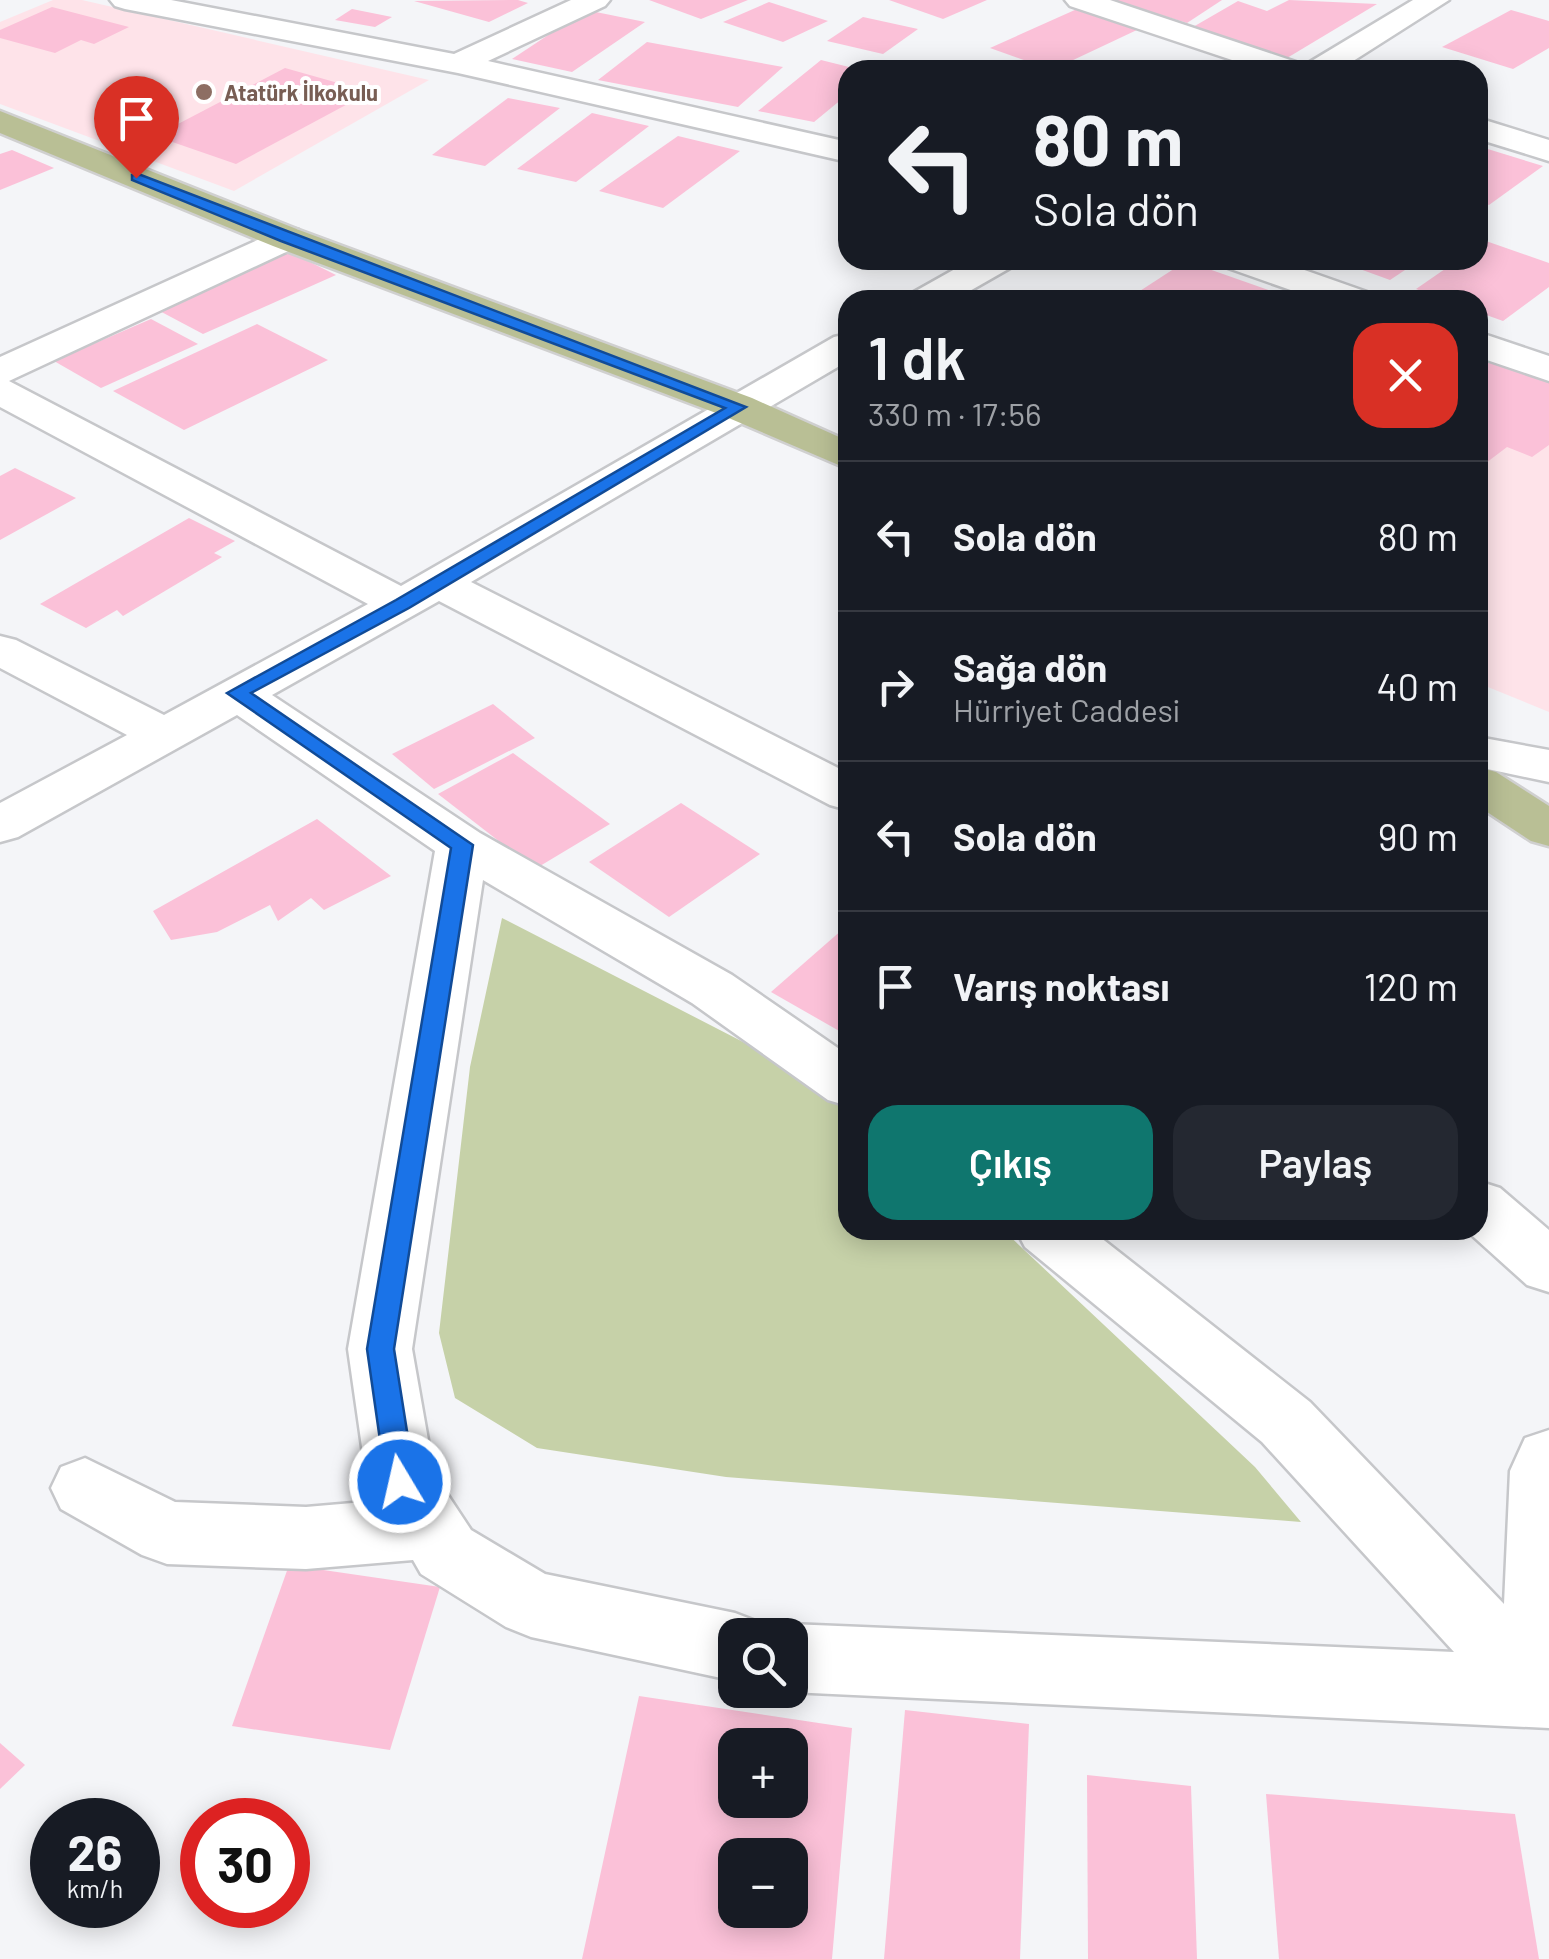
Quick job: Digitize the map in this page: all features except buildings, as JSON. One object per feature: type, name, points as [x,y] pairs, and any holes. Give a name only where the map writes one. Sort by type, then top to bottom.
[{"type":"main road","points":[[0,122],[286,238],[738,407],[838,452]]},
{"type":"main road","points":[[1488,789],[1549,828]]},
{"type":"street","points":[[125,0],[458,64],[838,150]]},
{"type":"street","points":[[458,64],[594,0]]},
{"type":"street","points":[[1080,0],[1263,60]]},
{"type":"street","points":[[1335,60],[1434,0]]},
{"type":"street","points":[[1488,131],[1549,150]]},
{"type":"street","points":[[0,372],[286,238]]},
{"type":"street","points":[[944,290],[979,270]]},
{"type":"street","points":[[1268,270],[1321,290]]},
{"type":"street","points":[[1488,348],[1549,369]]},
{"type":"street","points":[[0,825],[420,594],[838,351]]},
{"type":"street","points":[[0,391],[420,594],[836,773]]},
{"type":"street","points":[[0,650],[161,734]]},
{"type":"street","points":[[237,693],[462,845],[712,989],[838,1078]]},
{"type":"street","points":[[1488,754],[1549,766]]},
{"type":"street","points":[[462,845],[380,1349],[400,1482],[446,1552],[530,1604],[718,1643]]},
{"type":"street","points":[[1488,1213],[1549,1267]]},
{"type":"street","points":[[1059,1240],[1286,1422],[1543,1692]]},
{"type":"street","points":[[1543,1692],[1544,1471],[1549,1460]]},
{"type":"street","points":[[85,1488],[167,1533],[306,1538],[429,1528]]},
{"type":"street","points":[[808,1659],[1543,1692]]},
{"type":"shaded area","name":"Atatürk İlkokulu","points":[[53,0],[82,0],[429,80],[234,191],[0,104],[0,22]]},
{"type":"shaded area","points":[[1488,362],[1549,385],[1549,712],[1488,687]]},
{"type":"green space","points":[[502,918],[788,1065],[838,1104],[838,1240],[1014,1240],[1255,1467],[1301,1522],[726,1477],[537,1448],[455,1398],[439,1333],[470,1067]]},
{"type":"place","name":"Atatürk İlkokulu","points":[[204,92]]},
{"type":"route","points":[[136,178],[738,407],[402,604],[237,693],[462,845],[380,1349],[400,1482]]}]
